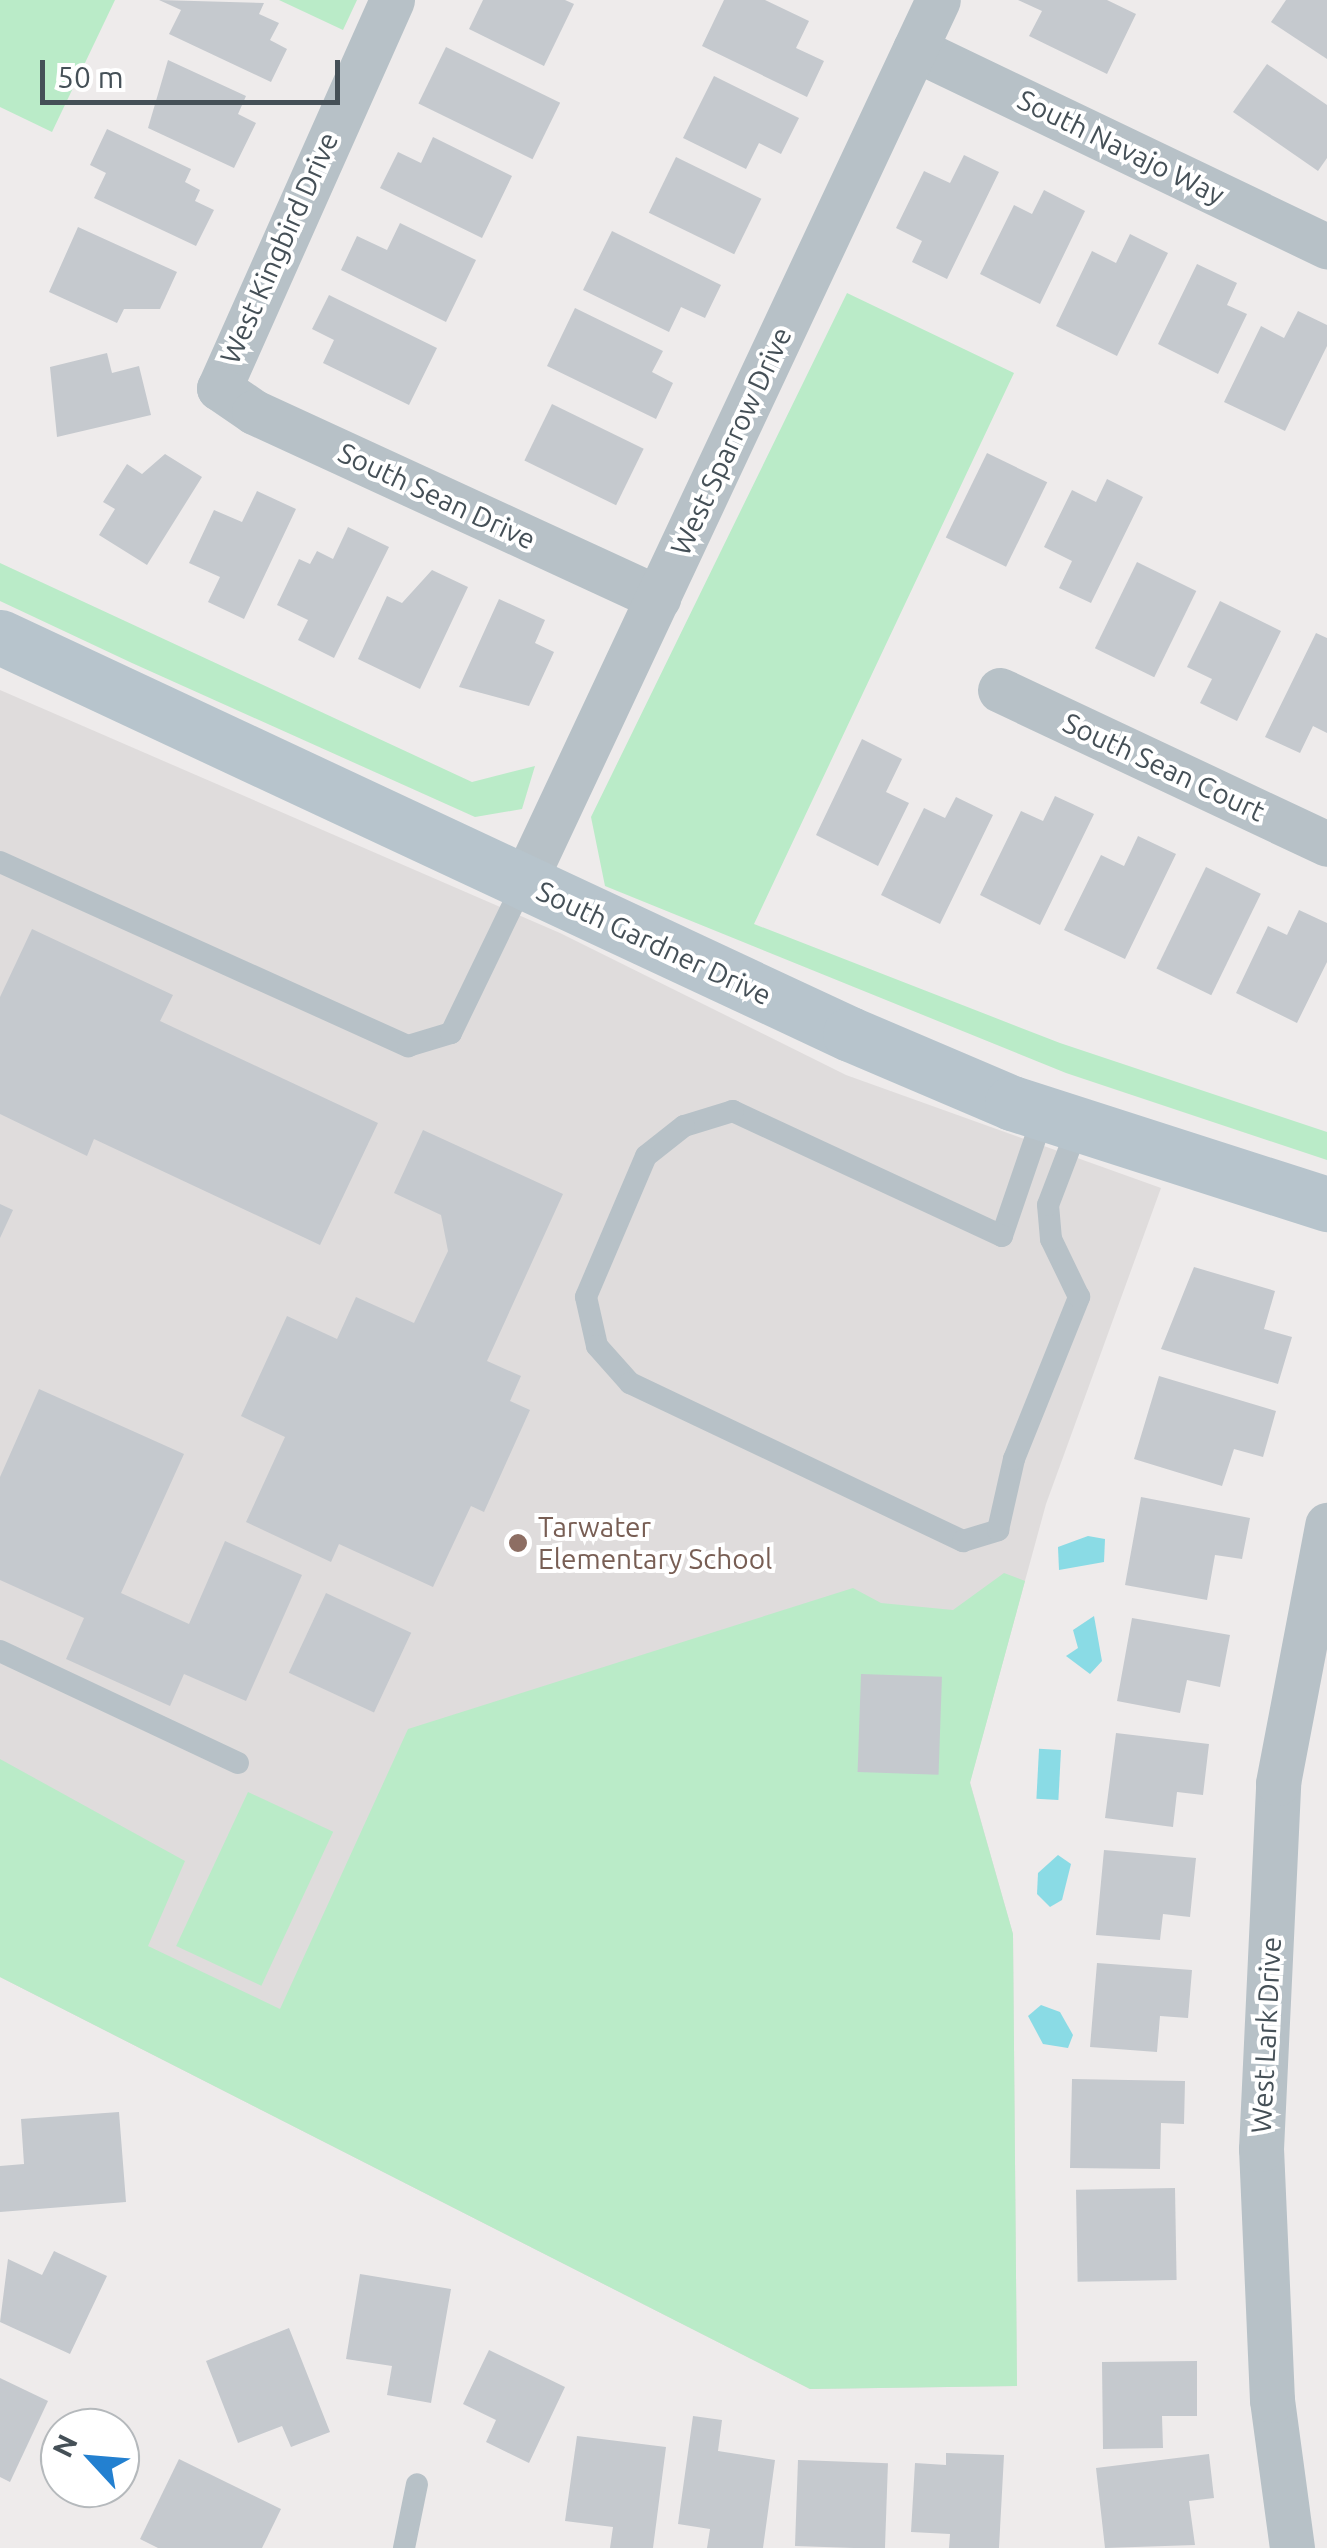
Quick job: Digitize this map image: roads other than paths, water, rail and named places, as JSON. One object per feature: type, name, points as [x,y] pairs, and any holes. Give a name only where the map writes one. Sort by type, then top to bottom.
[{"type":"street","name":"West Kingbird Drive","points":[[219,388],[392,0]]},
{"type":"street","name":"West Sparrow Drive","points":[[524,882],[938,0]]},
{"type":"street","name":"South Navajo Way","points":[[915,49],[1327,246]]},
{"type":"street","name":"South Sean Drive","points":[[219,388],[254,412],[658,598]]},
{"type":"street","name":"South Gardner Drive","points":[[0,637],[524,882],[1061,1118],[1327,1204]]},
{"type":"street","name":"South Sean Court","points":[[1000,690],[1327,844]]},
{"type":"street","name":"West Lark Drive","points":[[1292,2548],[1272,2400],[1261,2149],[1278,1783],[1327,1525]]},
{"type":"lane","points":[[0,862],[408,1046],[451,1033],[524,882]]},
{"type":"lane","points":[[733,1111],[1002,1236],[1061,1118],[1048,1205],[1052,1239],[1079,1297],[1014,1459],[998,1530],[963,1540],[630,1383],[598,1346],[586,1297],[646,1156],[684,1126],[733,1111]]},
{"type":"lane","points":[[0,1651],[238,1762]]},
{"type":"lane","points":[[404,2548],[417,2484]]},
{"type":"water","points":[[1088,1536],[1105,1539],[1104,1562],[1059,1570],[1058,1547]]},
{"type":"water","points":[[1094,1616],[1102,1661],[1090,1674],[1066,1656],[1078,1648],[1073,1630]]},
{"type":"water","points":[[1039,1749],[1061,1750],[1058,1800],[1036,1799]]},
{"type":"water","points":[[1058,1855],[1071,1864],[1062,1900],[1050,1907],[1037,1894],[1038,1873]]},
{"type":"water","points":[[1041,2005],[1060,2012],[1073,2035],[1068,2048],[1043,2044],[1028,2016]]},
{"type":"place","name":"Tarwater Elementary School","points":[[518,1543]]}]
